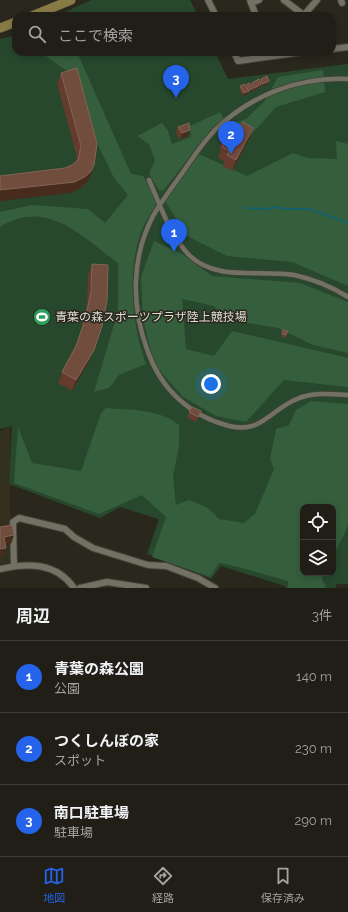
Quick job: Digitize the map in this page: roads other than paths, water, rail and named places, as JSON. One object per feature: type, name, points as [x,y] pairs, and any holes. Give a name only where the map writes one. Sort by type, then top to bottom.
[{"type":"main road","points":[[42,12],[71,0]]},
{"type":"main road","points":[[0,28],[12,24]]},
{"type":"street","points":[[208,0],[214,12]]},
{"type":"street","points":[[254,12],[250,1],[260,0]]},
{"type":"street","points":[[284,0],[301,12]]},
{"type":"street","points":[[307,12],[317,0]]},
{"type":"street","points":[[336,48],[348,47]]},
{"type":"street","points":[[236,56],[238,61],[262,56]]},
{"type":"street","points":[[348,79],[327,78],[301,82],[262,97],[238,111],[211,135],[160,205],[143,240],[137,264],[135,283],[139,323],[154,369],[170,391],[184,404],[199,414],[218,423],[242,428],[268,420],[281,408],[297,399],[312,395],[348,395]]},
{"type":"street","points":[[149,180],[178,242],[190,256],[204,265],[228,272],[271,272],[294,275],[325,285],[348,297]]},
{"type":"street","points":[[14,566],[13,522],[19,518],[65,529],[74,537],[93,548],[148,565],[166,566],[198,578],[215,588]]},
{"type":"street","points":[[0,569],[28,565],[46,567],[63,575],[74,588]]},
{"type":"street","points":[[80,588],[107,582],[146,588]]},
{"type":"waterway","points":[[245,208],[267,209],[275,207],[287,209],[310,209],[348,223]]},
{"type":"place","name":"南口駐車場","points":[[176,98]]},
{"type":"place","name":"つくしんぼの家","points":[[231,154]]},
{"type":"place","name":"青葉の森公園","points":[[174,252]]},
{"type":"place","name":"青葉の森スポーツプラザ陸上競技場","points":[[42,317]]}]
